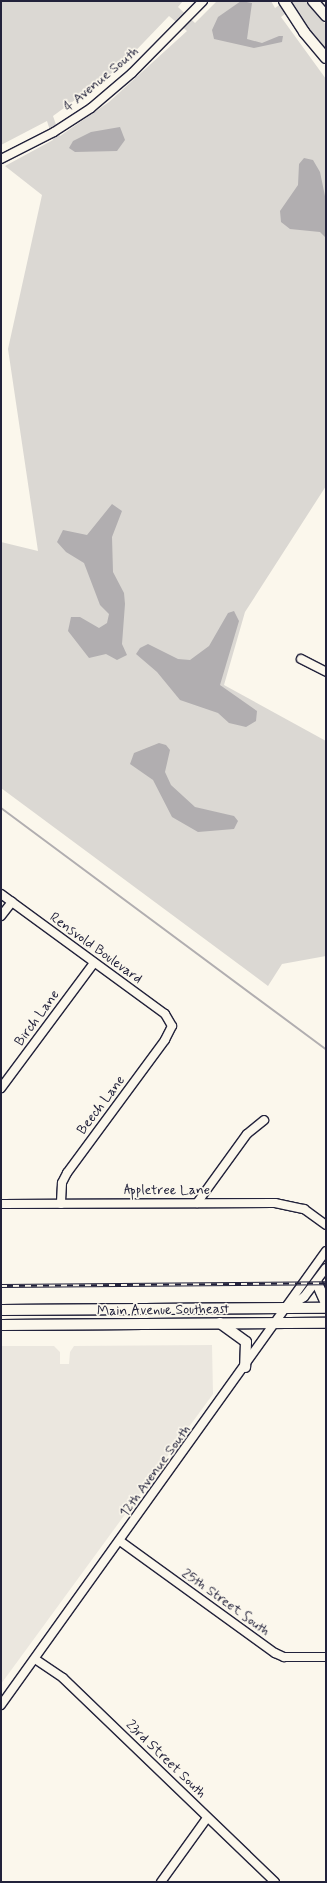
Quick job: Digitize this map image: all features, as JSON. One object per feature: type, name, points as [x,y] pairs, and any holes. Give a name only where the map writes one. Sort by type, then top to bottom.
[{"type":"main road","points":[[284,1],[326,58]]},
{"type":"main road","points":[[313,1],[326,16]]},
{"type":"main road","points":[[317,1283],[326,1303]]},
{"type":"main road","name":"Main Avenue Southeast","points":[[1,1310],[289,1307],[326,1308]]},
{"type":"main road","name":"Main Avenue Southeast","points":[[1,1326],[278,1322],[326,1323]]},
{"type":"main road","points":[[220,1323],[246,1342],[245,1367]]},
{"type":"street","name":"4 Avenue South","points":[[1,159],[54,132],[91,108],[132,74],[203,1]]},
{"type":"street","points":[[301,659],[326,672]]},
{"type":"street","name":"Rensvold Boulevard","points":[[1,894],[164,1014],[172,1026]]},
{"type":"street","points":[[1,916],[12,902]]},
{"type":"street","name":"Birch Lane","points":[[1,1088],[94,963]]},
{"type":"street","name":"Beech Lane","points":[[61,1204],[62,1183],[67,1173],[172,1026]]},
{"type":"street","points":[[197,1203],[247,1134],[264,1120]]},
{"type":"street","name":"Appletree Lane","points":[[1,1204],[197,1203],[290,1205],[326,1226]]},
{"type":"street","name":"12th Avenue South","points":[[1,1705],[289,1307],[290,1298],[326,1251]]},
{"type":"street","points":[[289,1307],[317,1283],[326,1268]]},
{"type":"street","name":"25th Street South","points":[[120,1541],[274,1653],[284,1657],[326,1657]]},
{"type":"street","name":"23rd Street South","points":[[35,1659],[63,1678],[275,1882]]},
{"type":"street","points":[[161,1882],[207,1818]]},
{"type":"shaded area","points":[[1,1],[183,1],[178,7],[195,23],[217,1],[271,1],[275,8],[285,1],[306,1],[326,25],[326,53],[293,8],[281,17],[326,79],[326,486],[245,612],[224,685],[326,741],[326,956],[282,964],[268,986],[1,788],[1,542],[38,551],[8,349],[42,195],[5,166],[53,140],[47,121],[1,145]],"holes":[[[169,16],[187,31],[109,102],[60,136],[53,116],[120,67]]]},
{"type":"shaded area","points":[[241,1],[252,3],[247,39],[262,43],[279,36],[283,36],[282,42],[254,48],[214,39],[212,30],[218,17]]},
{"type":"shaded area","points":[[120,127],[125,140],[117,151],[75,152],[69,148],[73,141],[91,132]]},
{"type":"shaded area","points":[[304,158],[313,160],[320,172],[326,201],[326,238],[320,232],[290,229],[281,222],[280,211],[298,185],[299,164]]},
{"type":"shaded area","points":[[112,504],[122,511],[112,537],[113,572],[124,593],[125,604],[122,644],[127,655],[117,660],[106,654],[89,658],[68,631],[71,617],[80,617],[99,628],[107,623],[109,614],[100,605],[84,563],[66,552],[57,542],[63,530],[87,535]]},
{"type":"shaded area","points":[[234,611],[239,621],[220,685],[257,711],[256,721],[246,727],[229,723],[218,713],[180,700],[157,672],[136,654],[140,648],[148,644],[178,659],[190,660],[209,646],[228,613]]},
{"type":"shaded area","points":[[159,743],[166,745],[170,750],[165,772],[171,785],[195,807],[234,816],[238,821],[234,829],[198,832],[172,817],[153,780],[130,764],[134,753]]},
{"type":"shaded area","points":[[212,1345],[213,1394],[1,1684],[1,1346],[54,1346],[60,1352],[60,1364],[69,1364],[70,1352],[74,1346]]},
{"type":"waterway","points":[[1,808],[326,1049]]},
{"type":"railway","points":[[1,1286],[326,1283]]}]
